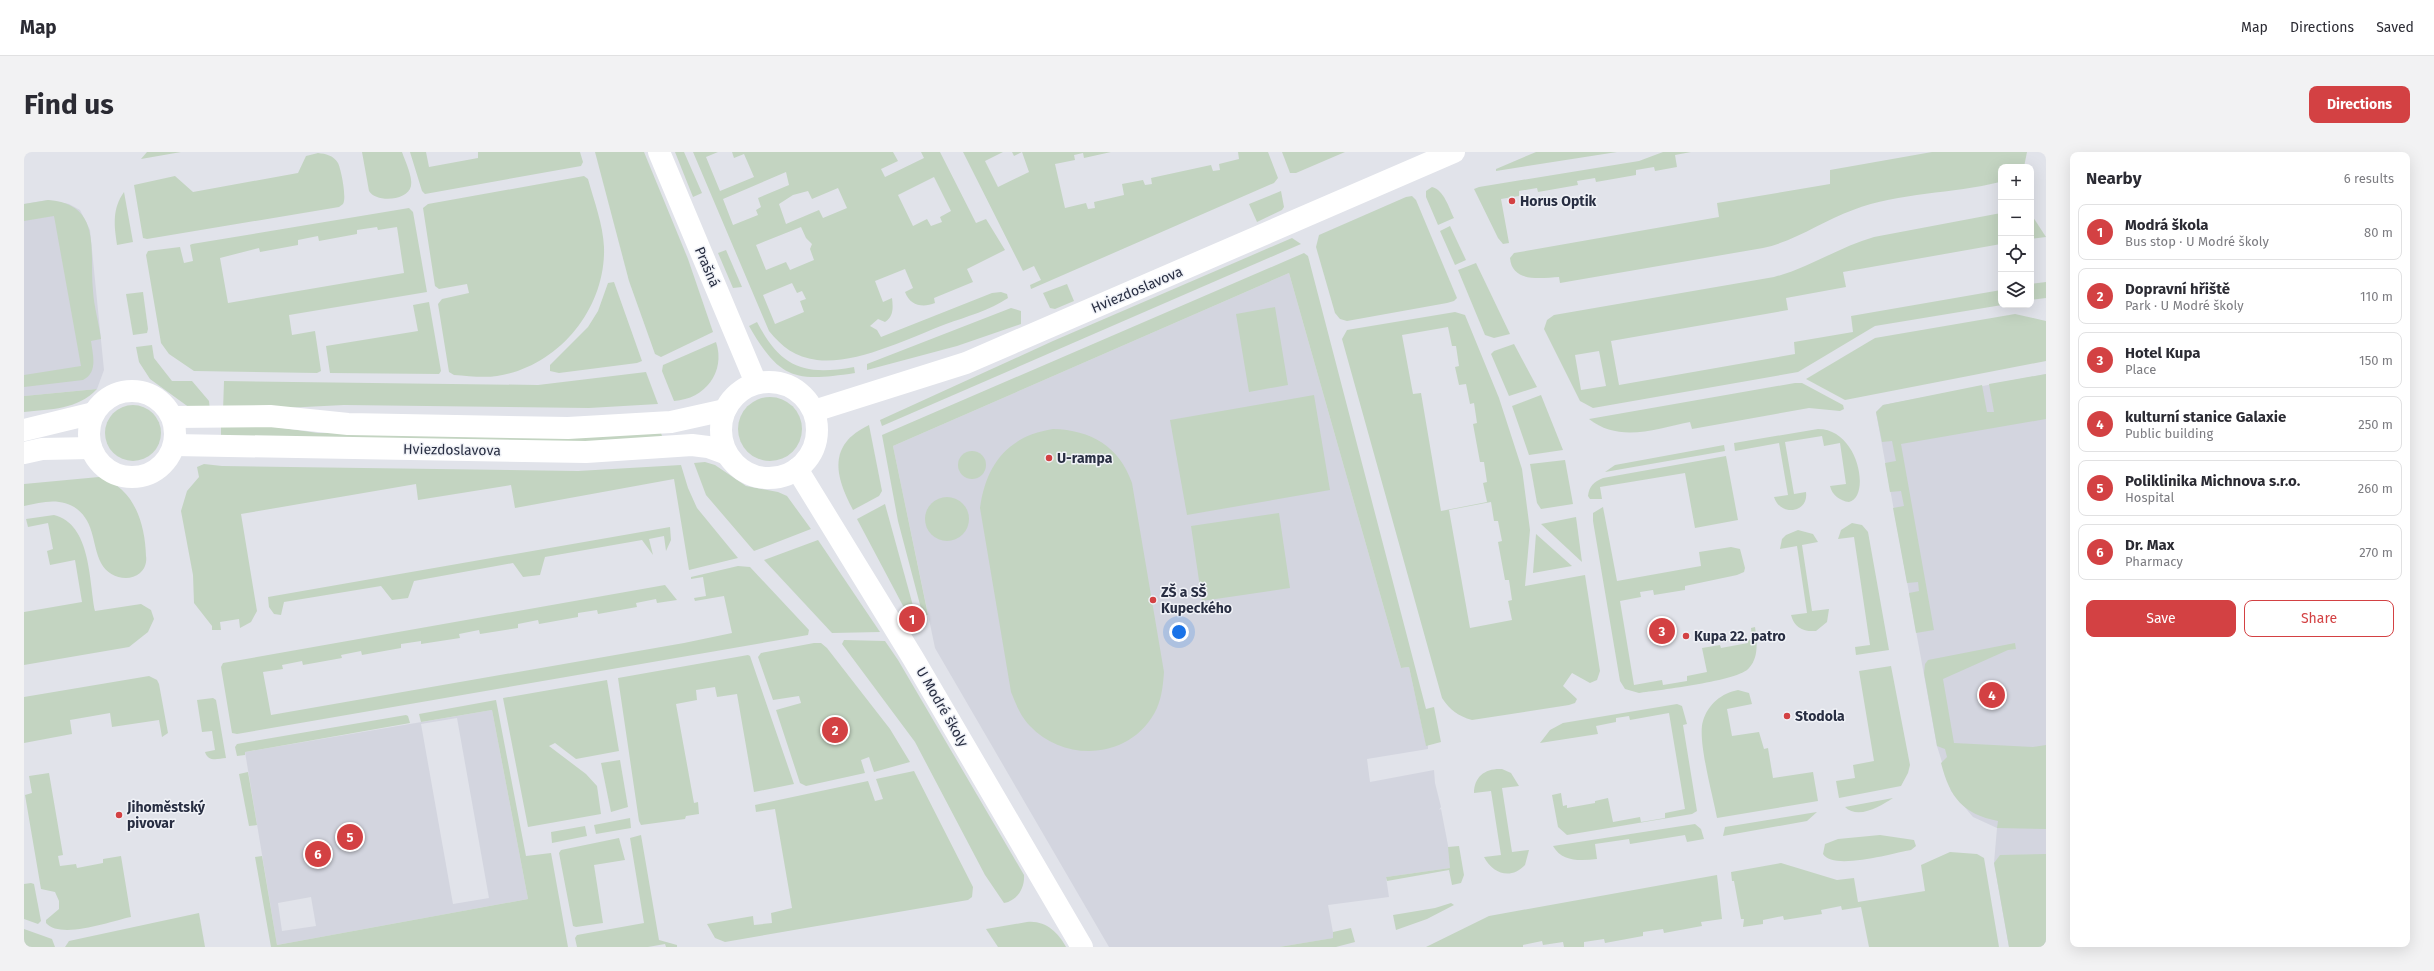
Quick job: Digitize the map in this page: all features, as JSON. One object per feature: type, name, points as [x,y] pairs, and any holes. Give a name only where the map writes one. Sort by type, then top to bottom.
[{"type":"street","name":"Prašná","points":[[659,152],[756,382]]},
{"type":"street","name":"Hviezdoslavova","points":[[814,411],[966,363],[1454,152]]},
{"type":"street","points":[[756,382],[770,381],[794,387],[810,402],[814,411],[817,425],[815,445],[806,462],[797,470]]},
{"type":"street","name":"Hviezdoslavova","points":[[756,382],[738,392],[730,400],[724,410],[720,433],[727,454],[735,465],[746,473],[759,477],[772,478],[797,470]]},
{"type":"street","points":[[136,391],[158,399],[173,417],[176,436],[170,456],[162,465],[142,476],[129,477],[106,468],[97,459],[91,448],[89,436],[94,414],[103,402],[115,394],[136,391]]},
{"type":"street","name":"Hviezdoslavova","points":[[173,417],[270,416],[348,424],[568,428],[671,422],[724,410]]},
{"type":"street","points":[[24,430],[94,414]]},
{"type":"street","name":"Hviezdoslavova","points":[[174,445],[586,452],[692,445],[708,447],[727,454]]},
{"type":"street","points":[[24,453],[42,449],[91,448]]},
{"type":"street","name":"U Modré školy","points":[[797,470],[913,658],[1082,947]]},
{"type":"shaded area","points":[[48,200],[69,204],[80,210],[90,230],[104,370],[97,389],[24,396],[24,204]]},
{"type":"shaded area","name":"ZŠ a SŠ Kupeckého","points":[[1289,273],[1401,668],[1409,667],[1426,745],[1428,744],[1428,749],[1367,759],[1370,782],[1434,770],[1435,783],[1441,807],[1439,810],[1441,809],[1451,861],[1450,868],[1386,877],[1389,897],[1328,905],[1334,938],[1279,947],[1109,947],[935,648],[893,446]]},
{"type":"shaded area","points":[[2046,374],[2046,947],[2009,947],[1994,863],[1997,828],[1973,817],[1951,791],[1937,746],[1876,412],[1883,405]]},
{"type":"shaded area","points":[[492,710],[528,899],[277,945],[245,752]],"holes":[[[457,718],[489,898],[453,904],[421,724]],[[311,897],[316,926],[282,931],[278,903]]]},
{"type":"green space","points":[[147,152],[181,152],[141,159]]},
{"type":"green space","points":[[362,152],[402,152],[411,178],[411,186],[409,191],[404,195],[392,199],[385,199],[373,195],[369,191]]},
{"type":"green space","points":[[410,152],[426,152],[429,167],[478,158],[478,152],[580,152],[583,162],[581,166],[425,194],[422,191]]},
{"type":"green space","points":[[595,152],[644,152],[688,259],[713,332],[661,357],[655,354],[629,281]]},
{"type":"green space","points":[[675,152],[684,152],[702,193],[693,197]]},
{"type":"green space","points":[[693,152],[718,152],[706,157],[720,191],[754,177],[744,154],[734,158],[732,152],[893,152],[898,161],[881,169],[885,177],[924,158],[921,152],[940,152],[976,223],[986,219],[1005,250],[967,269],[973,282],[934,298],[935,303],[930,305],[917,305],[907,297],[905,292],[913,288],[905,269],[875,281],[883,302],[892,298],[893,308],[888,320],[885,322],[878,319],[870,326],[877,330],[881,337],[992,293],[1001,292],[1007,294],[1008,298],[986,310],[882,349],[848,358],[832,360],[809,359],[796,354],[784,346],[769,331]],"holes":[[[786,172],[789,185],[758,198],[761,207],[756,210],[758,215],[733,225],[723,199]],[[934,177],[951,211],[940,217],[942,222],[931,226],[927,219],[913,226],[898,195]],[[838,188],[847,208],[823,218],[819,210],[786,224],[779,204],[793,195],[808,191],[812,199]],[[801,227],[806,238],[812,244],[810,249],[814,260],[790,270],[786,262],[766,270],[756,245]],[[792,283],[797,293],[802,291],[806,299],[800,301],[804,312],[775,324],[763,295]]]},
{"type":"green space","points":[[963,152],[1003,152],[985,161],[998,187],[1029,172],[1022,152],[1111,152],[1084,158],[1083,153],[1074,155],[1075,160],[1055,164],[1065,208],[1086,203],[1088,209],[1095,208],[1094,202],[1124,195],[1122,184],[1143,180],[1145,185],[1152,184],[1151,178],[1211,165],[1213,171],[1220,170],[1219,164],[1239,159],[1238,152],[1268,152],[1278,178],[1274,183],[1031,289],[1030,285],[1041,280],[1034,266],[1023,271]]},
{"type":"green space","points":[[1012,152],[1022,152],[1014,156]]},
{"type":"green space","points":[[1282,152],[1345,152],[1296,173],[1290,173]]},
{"type":"green space","points":[[1536,152],[1617,152],[1496,171],[1496,169]]},
{"type":"green space","points":[[1663,152],[1691,152],[1675,155],[1677,167],[1655,171],[1654,167],[1636,170],[1636,175],[1596,182],[1595,178],[1577,181],[1578,185],[1538,192],[1537,188],[1519,191],[1519,196],[1501,199],[1509,243],[1503,244],[1498,238],[1474,189],[1639,161]]},
{"type":"green space","points":[[1932,152],[2027,152],[2025,164],[1998,164],[1998,182],[1963,189],[1908,196],[1871,204],[1853,210],[1787,241],[1763,248],[1560,283],[1559,277],[1528,277],[1516,272],[1512,266],[1510,258],[1514,253],[1719,217],[1717,203],[1830,184],[1830,170]]},
{"type":"green space","points":[[318,153],[327,154],[338,163],[344,190],[344,201],[339,207],[147,239],[143,238],[134,185],[175,176],[193,192],[298,173],[306,156]]},
{"type":"green space","points":[[584,176],[588,179],[598,213],[604,247],[602,270],[597,292],[587,313],[574,331],[558,348],[540,361],[519,370],[487,377],[454,375],[449,372],[438,304],[442,299],[469,293],[467,284],[439,289],[435,286],[423,208],[428,204]]},
{"type":"green space","points":[[1432,187],[1443,195],[1454,218],[1438,225],[1426,197],[1426,191]]},
{"type":"green space","points":[[1281,191],[1284,207],[1282,210],[1257,222],[1249,204]]},
{"type":"green space","points":[[124,192],[133,242],[117,245],[115,217],[117,205]]},
{"type":"green space","points":[[1412,196],[1416,200],[1457,298],[1454,301],[1447,303],[1347,321],[1340,319],[1335,313],[1316,247],[1319,235],[1406,197]]},
{"type":"green space","points":[[48,200],[66,203],[78,210],[85,220],[90,232],[94,297],[101,339],[91,341],[93,368],[88,377],[83,380],[24,387],[24,375],[81,366],[54,216],[24,221],[24,204]]},
{"type":"green space","points":[[409,208],[413,212],[427,292],[289,315],[292,335],[315,331],[321,371],[317,373],[194,371],[169,354],[161,343],[146,255],[148,251],[180,247],[184,263],[193,261],[190,245]],"holes":[[[377,227],[378,230],[397,227],[404,273],[228,303],[220,258],[259,248],[260,252],[298,245],[298,240],[318,236],[319,241],[357,234],[357,230]]]},
{"type":"green space","points":[[1998,214],[1998,245],[1843,272],[1846,287],[1786,298],[1788,310],[1611,341],[1619,385],[1795,354],[1794,342],[1853,332],[1851,316],[1998,291],[1998,306],[1875,326],[1798,372],[1593,408],[1580,401],[1544,329],[1547,320],[1554,315],[1774,277],[1787,273],[1861,241],[1874,237]],"holes":[[[1599,351],[1606,386],[1581,390],[1575,355]]]},
{"type":"green space","points":[[2034,219],[2046,237],[2034,239]]},
{"type":"green space","points":[[1450,226],[1466,260],[1455,265],[1440,231]]},
{"type":"green space","points":[[1292,238],[1301,244],[882,426],[880,420],[1053,341]]},
{"type":"green space","points":[[726,250],[742,287],[733,288],[718,253]]},
{"type":"green space","points":[[1304,253],[1308,256],[1426,709],[1434,707],[1441,742],[1426,746],[1409,667],[1401,668],[1289,273],[893,446],[928,615],[923,616],[898,521],[882,435]]},
{"type":"green space","points":[[1476,263],[1510,334],[1494,338],[1485,335],[1458,270]]},
{"type":"green space","points":[[614,282],[642,361],[637,363],[559,373],[550,371],[550,365],[588,327],[598,311],[608,283]]},
{"type":"green space","points":[[2046,282],[2046,298],[2034,300],[2034,284]]},
{"type":"green space","points":[[1067,284],[1074,301],[1055,309],[1050,308],[1043,293]]},
{"type":"green space","points":[[143,292],[148,329],[147,333],[133,335],[126,294]]},
{"type":"green space","points":[[429,302],[441,371],[439,374],[330,373],[326,346],[418,331],[413,305]]},
{"type":"green space","points":[[1275,307],[1288,385],[1249,392],[1236,314]]},
{"type":"green space","points":[[1011,308],[1021,311],[1021,324],[957,346],[867,370],[867,364]]},
{"type":"green space","points":[[1455,312],[1465,315],[1499,398],[1522,469],[1530,530],[1525,586],[1585,575],[1600,671],[1597,680],[1590,683],[1572,673],[1563,686],[1577,699],[1575,703],[1472,720],[1455,712],[1442,698],[1342,339],[1347,330]],"holes":[[[1448,327],[1452,346],[1456,346],[1459,366],[1455,367],[1459,385],[1466,384],[1470,404],[1474,403],[1477,423],[1473,424],[1480,462],[1484,462],[1487,482],[1483,483],[1487,502],[1441,511],[1421,393],[1413,394],[1402,335]],[[1491,502],[1494,521],[1498,521],[1502,541],[1498,542],[1505,580],[1509,580],[1512,600],[1508,601],[1512,620],[1470,628],[1449,510]]]},
{"type":"green space","points":[[2015,314],[2046,321],[2046,361],[1845,400],[1806,379],[1875,338]]},
{"type":"green space","points":[[757,322],[775,350],[785,359],[796,365],[808,369],[821,370],[836,370],[854,367],[855,373],[817,377],[791,373],[780,367],[760,344],[749,326]]},
{"type":"green space","points":[[716,342],[718,364],[710,382],[704,389],[695,395],[674,401],[662,371],[663,365]]},
{"type":"green space","points":[[1514,344],[1537,387],[1509,396],[1491,354],[1494,351]]},
{"type":"green space","points":[[152,345],[154,358],[172,381],[192,381],[209,401],[210,411],[190,408],[150,379],[139,362],[136,347]]},
{"type":"green space","points":[[646,372],[658,404],[589,408],[344,405],[223,411],[224,381],[538,385]]},
{"type":"green space","points":[[2046,374],[2046,419],[1901,444],[1934,630],[1916,633],[1909,593],[1919,591],[1918,582],[1907,583],[1893,508],[1904,506],[1901,491],[1890,492],[1885,463],[1896,461],[1892,441],[1882,442],[1876,412],[1883,405],[1982,385],[1987,412],[1994,412],[1989,384]]},
{"type":"green space","points":[[1802,383],[1843,405],[1844,409],[1840,411],[1809,408],[1692,429],[1690,422],[1638,432],[1613,431],[1589,419]]},
{"type":"green space","points":[[97,389],[89,396],[72,405],[54,409],[24,412],[24,396]]},
{"type":"green space","points":[[1314,395],[1330,490],[1187,515],[1170,420]]},
{"type":"green space","points":[[1541,395],[1563,450],[1529,455],[1512,406]]},
{"type":"green space","points":[[770,397],[788,403],[796,411],[802,429],[796,447],[788,455],[770,461],[752,455],[744,447],[738,429],[744,411],[752,403]]},
{"type":"green space","points":[[133,405],[144,407],[153,413],[159,422],[161,433],[159,444],[153,453],[144,459],[133,461],[122,459],[113,453],[107,444],[105,433],[107,422],[113,413],[122,407]]},
{"type":"green space","points":[[221,425],[262,425],[318,433],[660,429],[663,440],[626,443],[221,440]]},
{"type":"green space","points":[[869,425],[882,491],[879,496],[853,510],[842,485],[838,462],[846,442],[856,433]]},
{"type":"green space","points":[[1053,429],[1080,433],[1102,442],[1120,459],[1132,483],[1164,672],[1159,704],[1146,725],[1133,737],[1116,746],[1099,750],[1080,751],[1062,747],[1045,738],[1030,726],[1019,710],[1011,692],[980,508],[983,492],[988,478],[1002,455],[1012,445],[1023,438]]},
{"type":"green space","points":[[1818,429],[1832,432],[1843,440],[1852,451],[1860,477],[1856,497],[1849,502],[1840,499],[1833,492],[1830,486],[1846,484],[1840,443],[1824,446],[1822,436],[1785,442],[1794,494],[1806,492],[1806,499],[1799,508],[1788,510],[1782,508],[1774,497],[1788,495],[1779,443],[1735,451],[1734,443]]},
{"type":"green space","points":[[1724,445],[1725,451],[1605,472],[1615,465]]},
{"type":"green space","points":[[972,451],[982,455],[986,465],[982,475],[972,479],[962,475],[958,465],[962,455]]},
{"type":"green space","points":[[1726,456],[1738,520],[1695,528],[1685,473],[1600,487],[1602,499],[1590,499],[1588,496],[1592,485],[1603,478]]},
{"type":"green space","points":[[1565,460],[1573,504],[1541,509],[1537,503],[1530,464]]},
{"type":"green space","points":[[705,462],[715,465],[746,486],[778,492],[787,496],[811,529],[754,551],[706,495],[694,463]]},
{"type":"green space","points":[[204,464],[222,466],[578,471],[681,465],[688,488],[697,508],[738,558],[689,570],[674,479],[515,508],[511,485],[418,500],[416,484],[241,514],[257,611],[251,622],[240,628],[239,619],[220,622],[221,630],[212,630],[212,626],[194,603],[193,575],[181,511],[187,491],[199,477],[197,467]]},
{"type":"green space","points":[[99,477],[111,482],[121,489],[129,498],[140,519],[145,544],[146,561],[143,570],[130,578],[113,575],[104,568],[98,556],[90,527],[83,515],[77,509],[71,505],[58,502],[44,502],[24,506],[24,484]]},
{"type":"green space","points":[[947,497],[959,501],[965,507],[969,519],[965,531],[959,537],[947,541],[935,537],[929,531],[925,519],[929,507],[935,501]]},
{"type":"green space","points":[[885,504],[915,613],[914,617],[910,619],[857,519]]},
{"type":"green space","points":[[1603,507],[1617,581],[1701,566],[1699,552],[1731,547],[1740,549],[1745,568],[1744,572],[1737,575],[1685,586],[1685,590],[1654,595],[1653,590],[1640,592],[1641,597],[1620,601],[1634,685],[1662,680],[1663,685],[1687,681],[1687,676],[1707,672],[1702,648],[1720,645],[1721,648],[1748,643],[1748,640],[1752,639],[1751,628],[1755,627],[1757,643],[1756,654],[1749,668],[1742,673],[1730,677],[1698,684],[1639,693],[1625,689],[1620,681],[1593,521],[1593,513]]},
{"type":"green space","points":[[1279,513],[1290,588],[1202,601],[1191,526]]},
{"type":"green space","points":[[54,515],[66,520],[75,529],[82,541],[89,569],[95,611],[141,604],[151,610],[154,619],[148,632],[129,647],[24,665],[24,612],[82,602],[75,560],[50,565],[47,551],[53,549],[48,523],[28,527],[26,519]]},
{"type":"green space","points":[[1576,517],[1582,562],[1541,524]]},
{"type":"green space","points":[[1852,523],[1862,525],[1868,532],[1889,650],[1856,655],[1855,647],[1870,645],[1854,537],[1838,539],[1841,530]]},
{"type":"green space","points":[[670,527],[671,540],[666,551],[664,536],[649,539],[653,555],[642,540],[545,557],[540,575],[523,577],[513,563],[414,581],[408,598],[392,600],[381,586],[284,602],[281,615],[274,614],[269,607],[268,597]]},
{"type":"green space","points":[[1798,530],[1813,534],[1818,542],[1802,545],[1812,611],[1829,609],[1827,622],[1816,631],[1803,630],[1794,623],[1791,615],[1807,613],[1797,546],[1780,549],[1782,539],[1786,535]]},
{"type":"green space","points":[[1536,534],[1572,566],[1533,573]]},
{"type":"green space","points":[[818,540],[880,632],[832,633],[764,560]]},
{"type":"green space","points":[[738,566],[750,567],[809,630],[808,635],[237,734],[232,733],[221,667],[223,663],[665,585],[677,600],[657,603],[656,599],[636,603],[637,607],[598,614],[597,610],[578,613],[578,617],[539,624],[538,620],[518,624],[518,628],[480,634],[479,630],[459,634],[460,638],[421,644],[421,641],[401,644],[401,648],[362,655],[361,651],[341,655],[342,658],[303,665],[302,661],[282,665],[283,669],[263,672],[271,715],[684,643],[732,633],[724,596],[695,601],[694,598],[706,596],[703,577],[691,579],[691,577]]},
{"type":"green space","points":[[844,640],[885,641],[898,660],[1024,875],[1022,889],[1013,900],[1004,903],[985,875],[915,742],[842,644]]},
{"type":"green space","points":[[821,643],[827,648],[890,729],[910,762],[874,772],[869,757],[861,760],[865,773],[806,786],[800,783],[776,710],[801,703],[799,696],[773,700],[758,657],[761,653]]},
{"type":"green space","points":[[2015,643],[2016,649],[2008,650],[1943,679],[1954,743],[2033,747],[2046,745],[2046,829],[1997,828],[1998,821],[1986,818],[1967,809],[1954,795],[1949,786],[1941,763],[1947,757],[1945,749],[1937,746],[1924,673],[1925,664],[1928,660]]},
{"type":"green space","points":[[748,655],[750,656],[794,784],[754,792],[737,694],[717,697],[715,687],[696,690],[697,700],[676,704],[694,803],[698,802],[699,814],[686,816],[685,819],[641,825],[639,821],[618,678]]},
{"type":"green space","points":[[1891,666],[1910,765],[1908,773],[1901,786],[1839,798],[1836,781],[1855,778],[1853,765],[1874,761],[1859,671]]},
{"type":"green space","points":[[149,676],[157,680],[159,684],[168,733],[162,737],[159,720],[112,727],[110,713],[70,720],[72,734],[24,743],[24,697]]},
{"type":"green space","points":[[607,680],[619,751],[576,759],[555,743],[549,746],[586,774],[597,786],[601,814],[528,827],[503,698]]},
{"type":"green space","points":[[1738,690],[1749,693],[1752,704],[1727,709],[1732,736],[1759,732],[1764,749],[1768,748],[1773,778],[1813,772],[1818,801],[1717,818],[1706,768],[1702,741],[1703,721],[1708,709],[1716,700],[1732,691]]},
{"type":"green space","points":[[213,698],[216,700],[226,758],[211,759],[205,752],[215,750],[212,731],[202,732],[197,700]]},
{"type":"green space","points":[[496,700],[526,856],[551,853],[568,947],[271,947],[255,857],[262,856],[277,945],[528,899],[492,710],[421,722],[419,714]]},
{"type":"green space","points":[[1677,704],[1682,706],[1687,724],[1683,725],[1697,811],[1692,814],[1567,835],[1558,827],[1552,795],[1561,793],[1563,806],[1567,805],[1567,808],[1595,803],[1595,801],[1608,798],[1613,822],[1640,817],[1641,822],[1665,818],[1665,813],[1685,809],[1669,713],[1630,720],[1629,716],[1616,718],[1616,722],[1596,726],[1598,734],[1540,743],[1550,730],[1563,723]]},
{"type":"green space","points":[[406,715],[408,716],[410,723],[245,752],[245,755],[237,756],[235,747],[237,744]]},
{"type":"green space","points":[[620,760],[628,807],[611,812],[601,763]]},
{"type":"green space","points":[[1502,769],[1511,773],[1519,786],[1502,788],[1512,852],[1529,850],[1525,865],[1520,870],[1508,874],[1492,868],[1484,857],[1501,855],[1491,791],[1474,793],[1476,782],[1482,774],[1491,770]]},
{"type":"green space","points":[[914,771],[973,887],[972,897],[968,900],[725,942],[715,938],[707,924],[753,916],[754,925],[772,923],[771,913],[792,908],[775,809],[756,812],[755,805],[868,781],[875,801],[883,799],[876,779]]},
{"type":"green space","points":[[248,772],[257,825],[249,826],[239,774]]},
{"type":"green space","points":[[49,773],[63,855],[58,856],[60,866],[76,864],[77,868],[103,863],[103,859],[121,856],[131,917],[74,930],[53,928],[46,923],[46,920],[59,909],[59,901],[55,892],[41,889],[25,795],[32,793],[29,776]]},
{"type":"green space","points":[[1893,798],[1876,808],[1863,812],[1850,811],[1845,807]]},
{"type":"green space","points":[[1817,812],[1807,821],[1723,836],[1725,827]]},
{"type":"green space","points":[[630,818],[631,828],[596,834],[594,825]]},
{"type":"green space","points":[[1695,824],[1701,829],[1704,839],[1687,842],[1685,835],[1630,844],[1629,839],[1595,844],[1597,859],[1578,860],[1566,858],[1553,846]]},
{"type":"green space","points":[[585,826],[587,836],[552,843],[551,832]]},
{"type":"green space","points":[[641,835],[659,940],[677,945],[677,947],[666,947],[665,944],[648,947],[577,947],[575,938],[577,935],[644,923],[630,838]]},
{"type":"green space","points":[[1880,835],[1914,840],[1916,846],[1911,850],[1864,860],[1838,861],[1829,859],[1823,854],[1825,844],[1838,839]]},
{"type":"green space","points":[[619,838],[625,860],[594,865],[603,923],[576,927],[573,926],[559,853],[561,850]]},
{"type":"green space","points":[[1459,846],[1464,875],[1461,883],[1452,885],[1449,870],[1387,881],[1386,877],[1450,868],[1448,847]]},
{"type":"green space","points":[[1950,852],[1977,854],[1984,858],[1999,947],[1869,947],[1861,907],[1842,910],[1841,906],[1821,910],[1822,914],[1784,920],[1783,916],[1763,920],[1763,924],[1743,927],[1744,919],[1741,919],[1731,872],[1781,863],[1837,880],[1854,878],[1858,902],[1925,891],[1921,865]]},
{"type":"green space","points":[[2046,854],[2046,947],[2009,947],[1994,863],[2000,855]]},
{"type":"green space","points":[[1717,875],[1722,919],[1701,922],[1702,926],[1664,933],[1663,929],[1643,932],[1643,936],[1605,943],[1604,939],[1584,942],[1584,947],[1564,947],[1563,942],[1543,945],[1542,941],[1523,945],[1523,947],[1426,947],[1489,916]]},
{"type":"green space","points":[[24,884],[34,884],[41,921],[38,924],[24,919]]},
{"type":"green space","points":[[1451,903],[1454,905],[1427,919],[1396,930],[1393,915],[1435,908]]},
{"type":"green space","points":[[199,913],[205,947],[65,947],[69,941]]},
{"type":"green space","points":[[1027,922],[1040,923],[1050,928],[1059,936],[1066,947],[998,947],[986,929]]},
{"type":"green space","points":[[1351,928],[1355,942],[1336,947],[1279,947],[1333,938],[1333,932]]},
{"type":"green space","points":[[24,929],[52,939],[55,947],[24,947]]},
{"type":"place","name":"Horus Optik","points":[[1512,201]]},
{"type":"place","name":"U-rampa","points":[[1049,458]]},
{"type":"place","name":"ZŠ a SŠ Kupeckého","points":[[1153,600]]},
{"type":"place","name":"Modrá škola","points":[[912,619]]},
{"type":"place","name":"Hotel Kupa","points":[[1662,631]]},
{"type":"place","name":"Kupa 22. patro","points":[[1686,636]]},
{"type":"place","name":"kulturní stanice Galaxie","points":[[1992,695]]},
{"type":"place","name":"Stodola","points":[[1787,716]]},
{"type":"place","name":"Dopravní hřiště","points":[[835,730]]},
{"type":"place","name":"Jihoměstský pivovar","points":[[119,815]]},
{"type":"place","name":"Poliklinika Michnova s.r.o.","points":[[350,837]]},
{"type":"place","name":"Dr. Max","points":[[318,854]]}]
